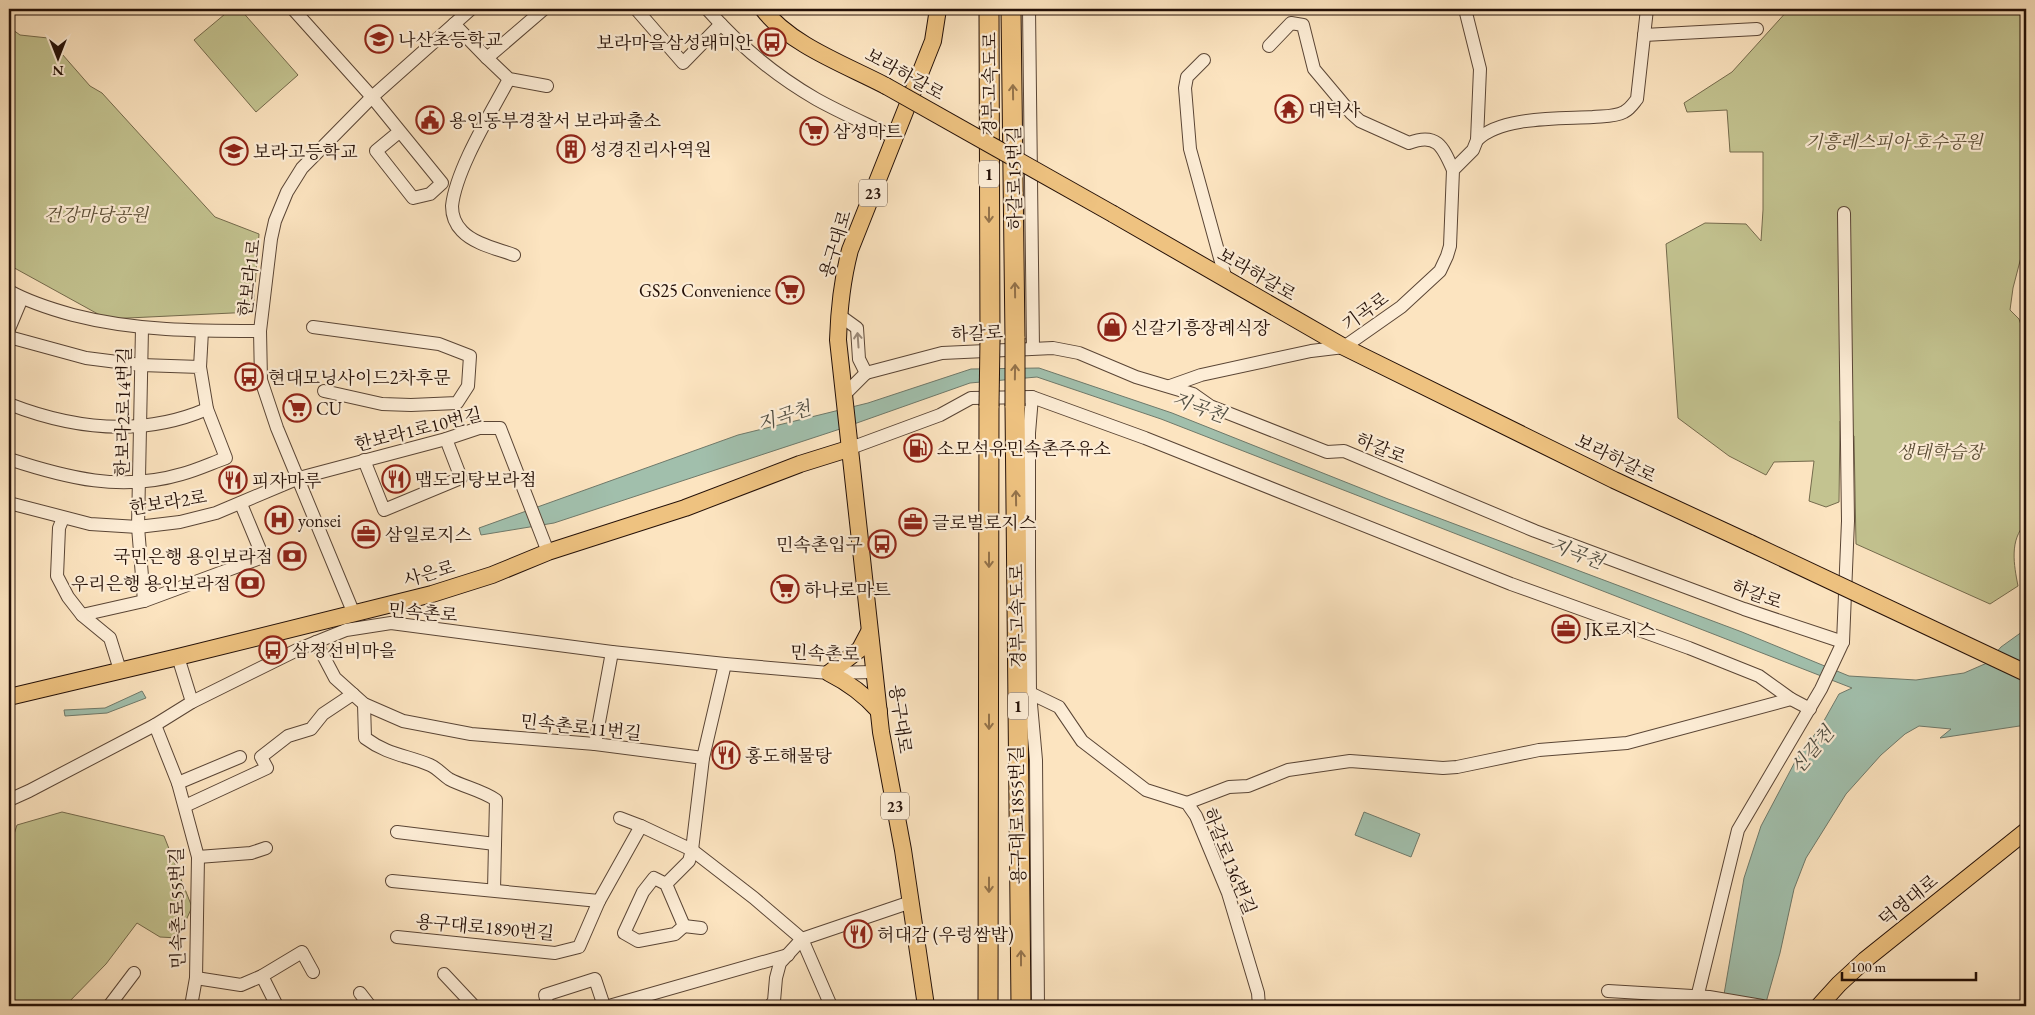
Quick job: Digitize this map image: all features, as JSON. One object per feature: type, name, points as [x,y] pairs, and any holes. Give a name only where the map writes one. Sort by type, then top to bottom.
[{"type":"highway","name":"경부고속도로","points":[[988,9],[990,340],[988,1006]]},
{"type":"highway","name":"경부고속도로","points":[[1011,9],[1016,338],[1014,406],[1036,1006]]},
{"type":"main road","name":"보라하갈로","points":[[763,9],[780,28],[797,40],[886,86],[1344,347],[1614,480],[2026,673]]},
{"type":"main road","name":"용구대로","points":[[843,389],[838,340],[844,270],[850,250],[933,40],[938,9]]},
{"type":"main road","name":"23","points":[[843,389],[848,443]]},
{"type":"main road","name":"용구대로","points":[[848,443],[879,710],[926,1006]]},
{"type":"main road","name":"사은로","points":[[9,697],[432,594],[492,575],[546,547],[685,508],[800,464],[848,443]]},
{"type":"main road","points":[[869,632],[860,648],[829,673],[846,681],[864,694],[879,710]]},
{"type":"main road","name":"덕영대로","points":[[1820,1006],[1839,984],[1865,960],[2026,831]]},
{"type":"street","points":[[293,9],[372,97],[442,183],[430,194],[413,198],[376,151],[399,132]]},
{"type":"street","name":"한보라1로","points":[[354,614],[277,428],[261,380],[260,331],[274,221],[287,192],[302,168],[372,97],[471,9]]},
{"type":"street","points":[[488,58],[544,9]]},
{"type":"street","points":[[636,9],[683,63],[720,24]]},
{"type":"street","points":[[707,9],[720,24],[764,62],[802,90],[816,99],[895,138]]},
{"type":"street","name":"하갈로15번길","points":[[1029,9],[1033,348]]},
{"type":"street","points":[[1465,9],[1480,69],[1478,140]]},
{"type":"street","points":[[1453,170],[1473,150],[1485,132],[1495,128],[1530,121],[1614,115],[1624,112],[1631,107],[1637,98],[1648,9]]},
{"type":"street","name":"기곡로","points":[[1170,386],[1201,375],[1311,351],[1344,347],[1401,307],[1440,271],[1450,246],[1453,170],[1443,148],[1435,141],[1421,138],[1409,143],[1360,120],[1351,113],[1314,69],[1303,25],[1291,22],[1269,46]]},
{"type":"street","points":[[454,24],[509,79],[547,86]]},
{"type":"street","points":[[1644,35],[1757,29]]},
{"type":"street","points":[[1204,60],[1187,77],[1185,88],[1190,149],[1226,280]]},
{"type":"street","points":[[509,79],[474,144],[459,180],[452,207],[454,220],[462,232],[488,246],[514,255]]},
{"type":"street","points":[[1697,999],[1738,830],[1810,709],[1843,643],[1848,521],[1844,213]]},
{"type":"street","points":[[9,290],[22,298],[78,316],[142,328],[260,331]]},
{"type":"street","points":[[9,329],[22,298]]},
{"type":"street","points":[[839,314],[857,328],[859,359],[866,372],[843,389]]},
{"type":"street","points":[[313,327],[439,344],[470,356],[468,386],[457,403],[411,406],[382,404],[358,397],[324,391]]},
{"type":"street","name":"한보라2로14번길","points":[[142,328],[138,527],[144,601]]},
{"type":"street","points":[[9,459],[92,482],[139,482],[182,474],[226,458],[206,409],[200,368],[202,331]]},
{"type":"street","points":[[9,337],[86,358],[141,365],[200,368]]},
{"type":"street","name":"하갈로","points":[[866,372],[942,352],[1053,348],[1079,353],[1136,377],[1194,394],[1210,406],[1328,452],[1344,451],[1535,531],[1744,609],[1843,643]]},
{"type":"street","points":[[848,443],[940,415],[971,398],[1032,397],[1145,438],[1510,584],[1742,669],[1759,676],[1791,699],[1810,709]]},
{"type":"street","name":"용구대로1855번길","points":[[1032,397],[1029,433],[1030,693],[1036,760],[1036,1006]]},
{"type":"street","points":[[9,404],[61,421],[102,427],[140,427],[192,415],[206,409]]},
{"type":"street","name":"한보라1로10번길","points":[[299,478],[446,439],[479,428],[500,428],[546,547]]},
{"type":"street","points":[[364,460],[384,510],[461,478],[446,439]]},
{"type":"street","name":"한보라2로","points":[[9,503],[90,524],[138,527],[180,522],[216,513],[299,478]]},
{"type":"street","points":[[82,615],[144,601],[263,558],[241,504]]},
{"type":"street","points":[[63,518],[59,528],[57,576],[68,597],[82,615],[110,638],[120,670]]},
{"type":"street","name":"민속촌로","points":[[9,800],[29,791],[192,702],[316,642],[346,630],[391,623],[612,652],[725,664],[829,673],[874,672]]},
{"type":"street","name":"민속촌로11번길","points":[[316,642],[336,678],[364,704],[403,720],[471,734],[595,744],[703,758]]},
{"type":"street","points":[[595,744],[612,652]]},
{"type":"street","points":[[178,657],[192,702]]},
{"type":"street","points":[[666,884],[689,861],[692,850],[703,758],[725,664]]},
{"type":"street","name":"하갈로136번길","points":[[1030,693],[1059,707],[1082,741],[1146,790],[1187,803],[1196,816],[1228,893],[1258,993],[1259,1006]]},
{"type":"street","points":[[184,806],[267,768],[261,757],[288,736],[311,729],[323,714],[353,694]]},
{"type":"street","points":[[1187,803],[1229,787],[1248,786],[1288,770],[1350,761],[1443,768],[1539,750],[1615,745],[1791,699]]},
{"type":"street","points":[[364,704],[365,738],[373,744],[388,752],[431,765],[449,779],[486,793],[496,800],[494,890]]},
{"type":"street","name":"민속촌로55번길","points":[[154,724],[178,782],[198,857],[196,978],[191,1006]]},
{"type":"street","points":[[178,782],[240,757]]},
{"type":"street","points":[[620,818],[692,850],[754,898],[802,939],[831,1006]]},
{"type":"street","name":"용구대로1890번길","points":[[397,938],[555,953],[579,947],[599,901],[641,826]]},
{"type":"street","points":[[397,832],[495,844]]},
{"type":"street","points":[[198,857],[250,853],[266,848]]},
{"type":"street","points":[[684,926],[666,884],[654,878],[643,892],[622,937],[638,941],[675,934],[684,926],[701,928]]},
{"type":"street","name":"용구대로1890번길","points":[[392,881],[599,901]]},
{"type":"street","points":[[770,1006],[774,1001],[776,978],[780,963],[802,939],[911,902]]},
{"type":"street","points":[[196,978],[241,985],[262,976],[302,952],[313,972]]},
{"type":"street","points":[[609,1006],[788,955]]},
{"type":"street","points":[[109,1006],[134,973]]},
{"type":"street","points":[[444,974],[474,1006]]},
{"type":"street","points":[[262,976],[277,1006]]},
{"type":"street","points":[[548,1006],[545,995],[595,979],[604,1006]]},
{"type":"street","points":[[1608,991],[1762,1006]]},
{"type":"street","points":[[360,993],[370,1006]]},
{"type":"green space","points":[[231,9],[240,9],[298,75],[256,112],[194,40]]},
{"type":"green space","points":[[1789,9],[2026,9],[2026,238],[2013,288],[2010,310],[2019,319],[2026,339],[2026,523],[2017,537],[2015,545],[2014,561],[2018,586],[1990,604],[1856,544],[1854,436],[1840,421],[1839,502],[1826,507],[1809,501],[1814,461],[1774,462],[1766,475],[1729,456],[1678,418],[1666,244],[1705,223],[1746,224],[1761,241],[1763,210],[1763,152],[1730,152],[1727,110],[1687,112],[1684,103],[1732,72]]},
{"type":"green space","name":"건강마당공원","points":[[9,27],[20,35],[48,38],[90,86],[102,93],[215,217],[259,234],[253,312],[107,319],[9,265]]},
{"type":"green space","points":[[62,812],[164,836],[192,907],[178,938],[160,937],[137,923],[106,964],[65,1006],[9,1006],[9,850],[17,825]]},
{"type":"water","name":"신갈천","points":[[1039,368],[1172,413],[1388,499],[1742,632],[1849,676],[1916,680],[1964,673],[1987,663],[2001,647],[2026,629],[2026,725],[1940,738],[1951,729],[1919,726],[1905,734],[1881,755],[1846,794],[1806,858],[1794,889],[1780,953],[1765,1006],[1722,1006],[1744,878],[1761,826],[1797,758],[1821,726],[1839,694],[1852,688],[1161,419],[1037,377],[970,383],[837,430],[554,523],[481,535],[479,528],[738,435],[868,403],[971,369]]},
{"type":"water","points":[[142,691],[146,698],[107,713],[65,716],[64,710],[105,708]]},
{"type":"water","points":[[1364,812],[1420,834],[1411,857],[1355,835]]},
{"type":"place","name":"나산초등학교","points":[[379,39]]},
{"type":"place","name":"보라마을삼성래미안","points":[[772,42]]},
{"type":"place","name":"대덕사","points":[[1289,109]]},
{"type":"place","name":"용인동부경찰서 보라파출소","points":[[430,120]]},
{"type":"place","name":"삼성마트","points":[[814,131]]},
{"type":"place","name":"성경진리사역원","points":[[571,149]]},
{"type":"place","name":"보라고등학교","points":[[234,151]]},
{"type":"place","name":"GS25 Convenience","points":[[790,290]]},
{"type":"place","name":"신갈기흥장례식장","points":[[1112,327]]},
{"type":"place","name":"현대모닝사이드2차후문","points":[[249,377]]},
{"type":"place","name":"CU","points":[[297,408]]},
{"type":"place","name":"소모석유민속촌주유소","points":[[918,448]]},
{"type":"place","name":"맵도리탕보라점","points":[[396,479]]},
{"type":"place","name":"피자마루","points":[[233,480]]},
{"type":"place","name":"yonsei","points":[[279,520]]},
{"type":"place","name":"글로벌로지스","points":[[913,522]]},
{"type":"place","name":"삼일로지스","points":[[366,534]]},
{"type":"place","name":"민속촌입구","points":[[882,544]]},
{"type":"place","name":"국민은행 용인보라점","points":[[292,556]]},
{"type":"place","name":"우리은행 용인보라점","points":[[250,583]]},
{"type":"place","name":"하나로마트","points":[[785,589]]},
{"type":"place","name":"JK로지스","points":[[1566,629]]},
{"type":"place","name":"삼정선비마을","points":[[273,650]]},
{"type":"place","name":"홍도해물탕","points":[[726,755]]},
{"type":"place","name":"허대감 (우렁쌈밥)","points":[[858,934]]},
{"type":"park label","name":"기흥레스피아 호수공원","points":[[1894,141]]},
{"type":"park label","name":"생태학습장","points":[[1940,451]]},
{"type":"water label","name":"지곡천","points":[[1199,407]]},
{"type":"water label","name":"지곡천","points":[[784,416]]},
{"type":"water label","name":"지곡천","points":[[1577,553]]}]
